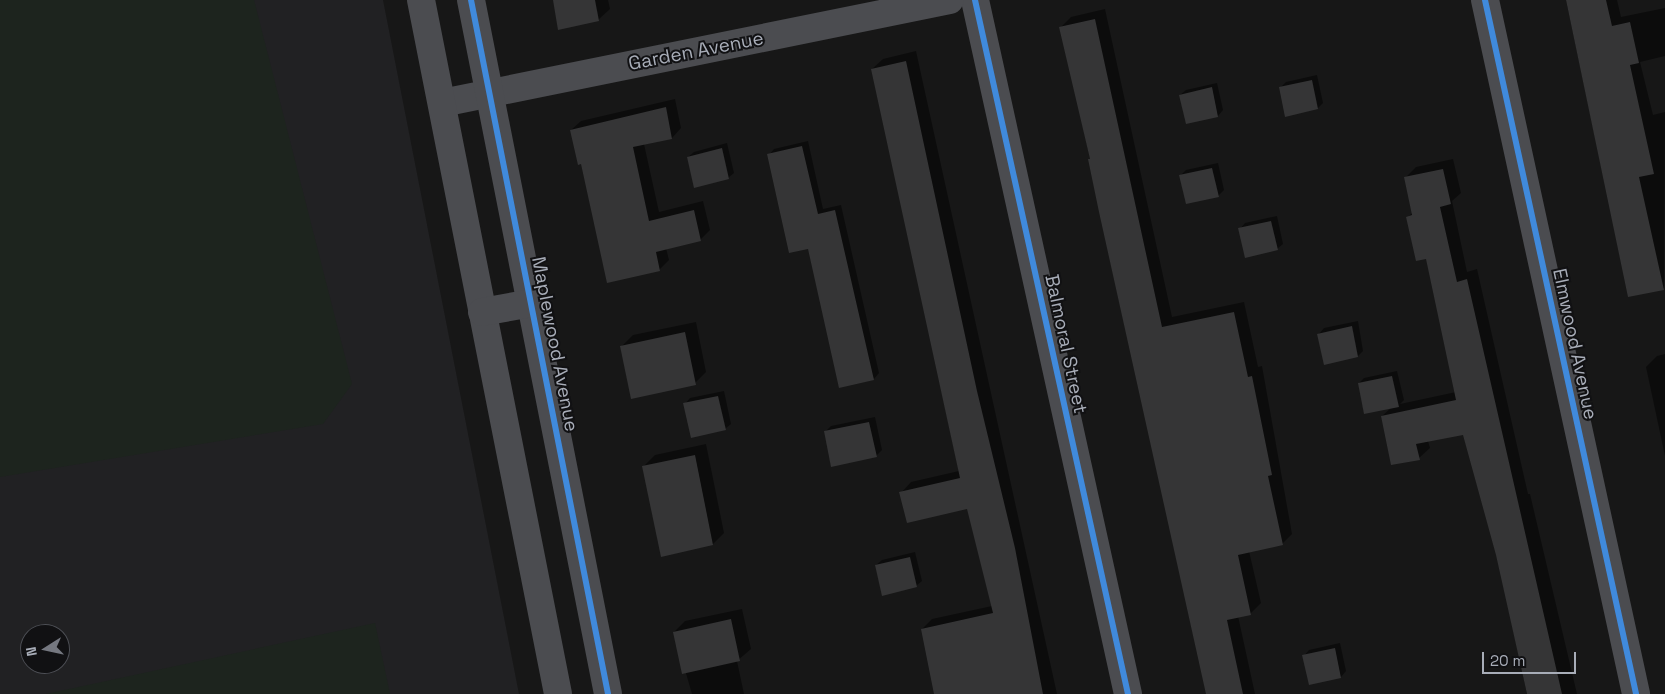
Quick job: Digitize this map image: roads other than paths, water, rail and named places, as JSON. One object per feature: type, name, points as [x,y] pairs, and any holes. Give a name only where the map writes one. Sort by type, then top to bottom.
[{"type":"street","points":[[421,0],[558,694]]},
{"type":"street","name":"Maplewood Avenue","points":[[471,0],[608,694]]},
{"type":"street","name":"Garden Avenue","points":[[442,104],[950,0]]},
{"type":"street","name":"Balmoral Street","points":[[975,0],[1128,694]]},
{"type":"street","name":"Elmwood Avenue","points":[[1485,0],[1636,694]]},
{"type":"street","points":[[482,312],[532,302]]}]
